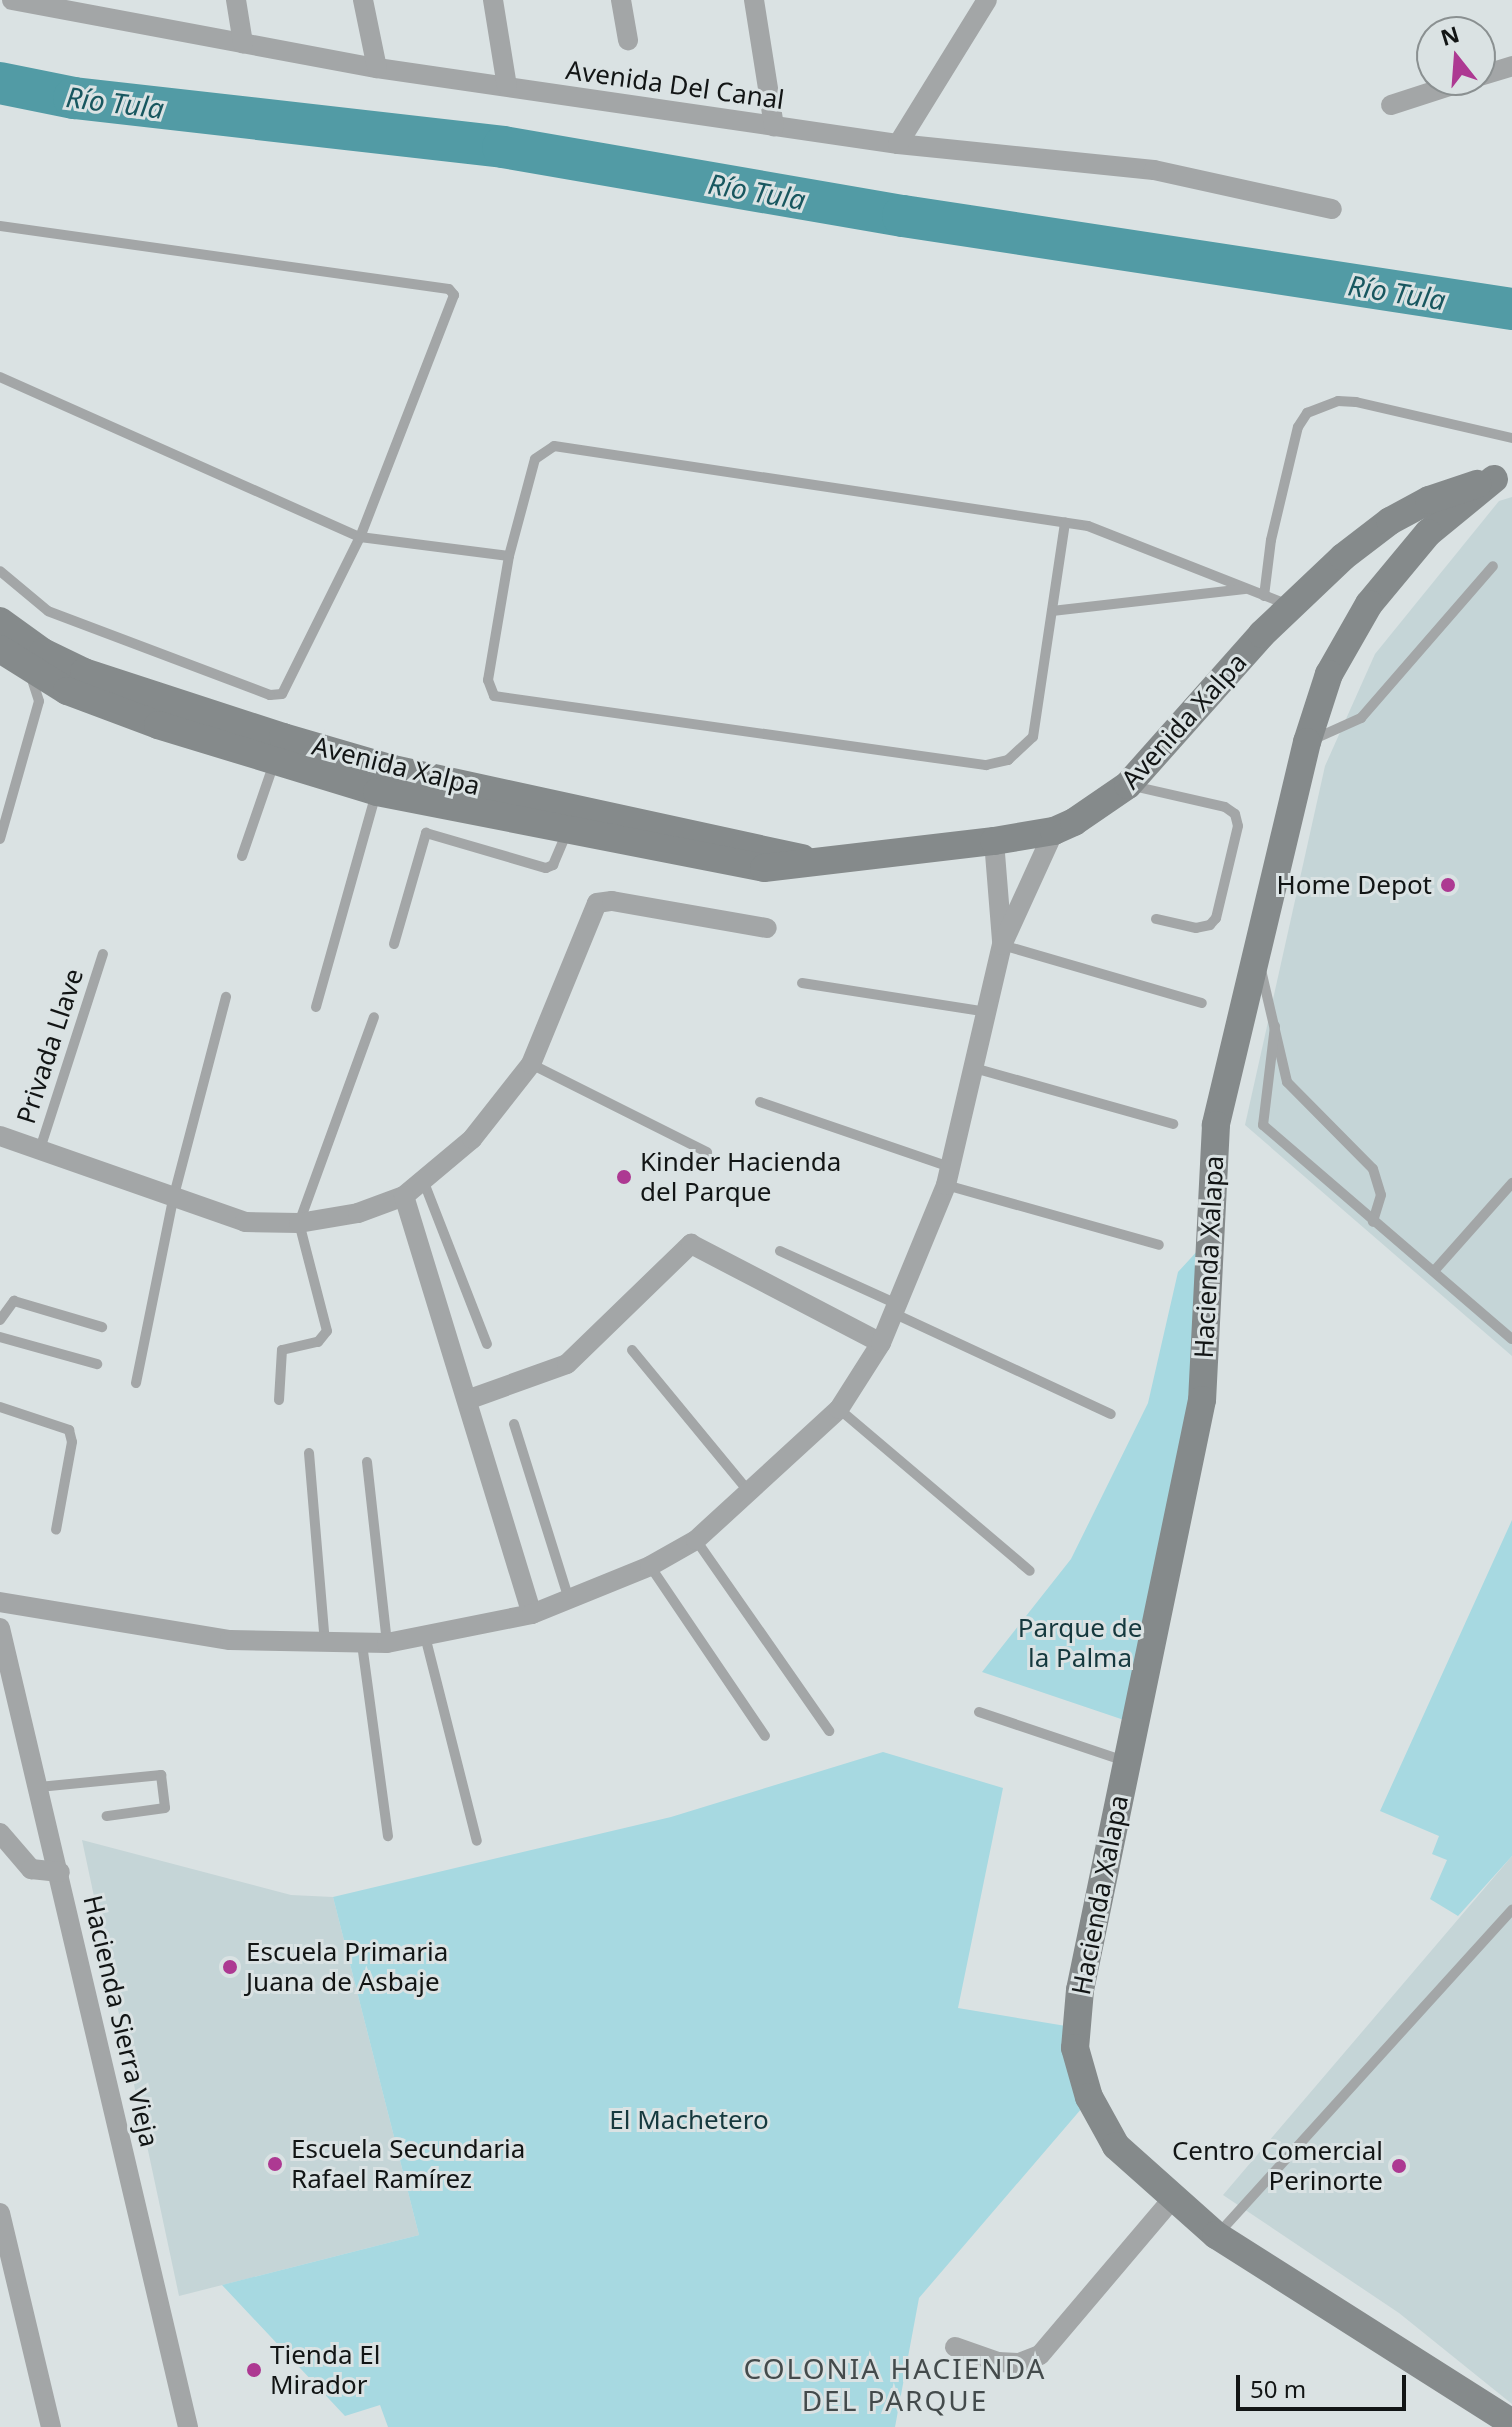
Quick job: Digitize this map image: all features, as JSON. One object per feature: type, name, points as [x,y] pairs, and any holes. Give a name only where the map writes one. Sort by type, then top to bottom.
[{"type":"street","name":"Avenida Del Canal","points":[[12,0],[377,68],[898,144],[1154,170],[1332,209]]},
{"type":"street","points":[[236,0],[243,43]]},
{"type":"street","points":[[363,0],[377,68]]},
{"type":"street","points":[[493,0],[507,86]]},
{"type":"street","points":[[621,0],[628,40]]},
{"type":"street","points":[[754,0],[774,126]]},
{"type":"street","points":[[898,144],[987,0]]},
{"type":"street","points":[[1391,105],[1419,96]]},
{"type":"street","name":"Avenida Xalpa","points":[[0,621],[67,691],[380,779],[570,820],[764,868],[1054,831],[1128,785],[1277,601],[1390,521],[1429,500],[1503,478]]},
{"type":"street","name":"Hacienda Xalapa","points":[[1503,478],[1428,533],[1369,604],[1329,674],[1307,742],[1255,948],[1216,1125],[1202,1400],[1080,1990],[1075,2048],[1089,2097],[1116,2146],[1216,2235],[1512,2423]]},
{"type":"street","name":"Avenida Xalpa","points":[[0,649],[36,660]]},
{"type":"street","points":[[0,1602],[230,1640],[362,1644],[426,1640],[532,1614],[650,1566],[696,1540],[751,1493],[839,1409],[881,1343],[948,1176],[1002,945],[1054,831]]},
{"type":"street","points":[[994,841],[1002,945]]},
{"type":"street","points":[[0,1136],[245,1222],[299,1223],[358,1213],[404,1196],[472,1139],[531,1064],[597,903],[612,901],[767,928]]},
{"type":"street","points":[[404,1196],[532,1614]]},
{"type":"street","points":[[467,1400],[567,1364],[691,1244],[881,1343]]},
{"type":"street","name":"Hacienda Sierra Vieja","points":[[0,1628],[60,1872],[188,2427]]},
{"type":"street","points":[[0,1833],[31,1869],[60,1872]]},
{"type":"street","points":[[955,2347],[998,2362],[1019,2363],[1040,2355],[1174,2197]]},
{"type":"street","points":[[0,2213],[8,2275],[51,2427]]},
{"type":"lane","points":[[0,226],[449,289],[454,303],[360,537],[282,694],[270,695],[48,611],[0,571]]},
{"type":"lane","points":[[0,377],[360,537],[509,556]]},
{"type":"lane","points":[[1065,522],[1033,737],[1008,760],[966,765],[494,696],[488,680],[509,556],[535,459],[554,446],[1065,522],[1108,531],[1277,601],[1271,540],[1298,427],[1307,413],[1338,401],[1356,402],[1512,438]]},
{"type":"lane","points":[[1307,742],[1361,718],[1493,566]]},
{"type":"lane","points":[[1052,611],[1247,589]]},
{"type":"lane","points":[[0,839],[39,701],[36,660]]},
{"type":"lane","points":[[242,856],[278,750]]},
{"type":"lane","points":[[316,1007],[380,779]]},
{"type":"lane","points":[[1128,785],[1235,814],[1238,826],[1216,918],[1196,928],[1156,919]]},
{"type":"lane","points":[[394,944],[426,833],[546,868],[553,865],[570,820]]},
{"type":"lane","points":[[1002,945],[1202,1003]]},
{"type":"lane","points":[[1255,948],[1294,1094],[1373,1169],[1381,1195],[1373,1222]]},
{"type":"lane","name":"Privada Llave","points":[[39,1152],[103,954]]},
{"type":"lane","points":[[802,983],[987,1012]]},
{"type":"lane","points":[[136,1383],[173,1199],[226,997]]},
{"type":"lane","points":[[279,1400],[282,1350],[318,1342],[327,1331],[299,1223],[374,1017]]},
{"type":"lane","points":[[1275,1026],[1263,1125],[1512,1339]]},
{"type":"lane","points":[[531,1064],[707,1152]]},
{"type":"lane","points":[[974,1068],[1173,1124]]},
{"type":"lane","points":[[760,1102],[948,1176],[1159,1245]]},
{"type":"lane","points":[[423,1180],[487,1344]]},
{"type":"lane","points":[[1434,1271],[1512,1183]]},
{"type":"lane","points":[[780,1251],[1111,1414]]},
{"type":"lane","points":[[0,1320],[14,1301],[102,1327]]},
{"type":"lane","points":[[0,1337],[97,1364]]},
{"type":"lane","points":[[632,1350],[751,1493]]},
{"type":"lane","points":[[0,1407],[69,1430],[72,1442],[56,1530]]},
{"type":"lane","points":[[839,1409],[1030,1571]]},
{"type":"lane","points":[[514,1424],[569,1599]]},
{"type":"lane","points":[[309,1453],[325,1643]]},
{"type":"lane","points":[[367,1462],[387,1643]]},
{"type":"lane","points":[[696,1540],[829,1731]]},
{"type":"lane","points":[[650,1566],[765,1736]]},
{"type":"lane","points":[[426,1640],[477,1841]]},
{"type":"lane","points":[[362,1644],[388,1836]]},
{"type":"lane","points":[[979,1712],[1127,1761]]},
{"type":"lane","points":[[39,1787],[161,1775],[165,1808],[107,1816]]},
{"type":"lane","points":[[1216,2235],[1512,1910]]},
{"type":"shaded area","points":[[1512,497],[1512,1356],[1245,1125],[1325,766],[1375,654],[1499,501]]},
{"type":"shaded area","points":[[82,1840],[291,1895],[333,1897],[419,2235],[179,2296]]},
{"type":"shaded area","name":"Centro Comercial Perinorte","points":[[1512,1856],[1512,2404],[1399,2313],[1223,2195]]},
{"type":"green space","name":"Parque de la Palma","points":[[1201,1247],[1187,1415],[1124,1720],[982,1672],[1071,1559],[1148,1403],[1178,1272]]},
{"type":"green space","points":[[1512,1520],[1512,1856],[1458,1916],[1430,1899],[1447,1860],[1432,1854],[1439,1836],[1380,1811]]},
{"type":"green space","name":"El Machetero","points":[[883,1752],[1003,1788],[958,2008],[1072,2027],[1082,2108],[919,2298],[895,2427],[388,2427],[380,2405],[345,2416],[222,2285],[419,2235],[333,1897],[671,1817]]},
{"type":"waterway","name":"Río Tula","points":[[0,83],[74,98],[503,147],[903,216],[1512,309]]},
{"type":"place","name":"Home Depot","points":[[1448,885]]},
{"type":"place","name":"Kinder Hacienda del Parque","points":[[624,1177]]},
{"type":"place","name":"Escuela Primaria Juana de Asbaje","points":[[230,1967]]},
{"type":"place","name":"Escuela Secundaria Rafael Ramírez","points":[[275,2164]]},
{"type":"place","name":"Centro Comercial Perinorte","points":[[1399,2166]]},
{"type":"place","name":"Tienda El Mirador","points":[[254,2370]]},
{"type":"district","name":"COLONIA HACIENDA DEL PARQUE","points":[[895,2384]]}]
